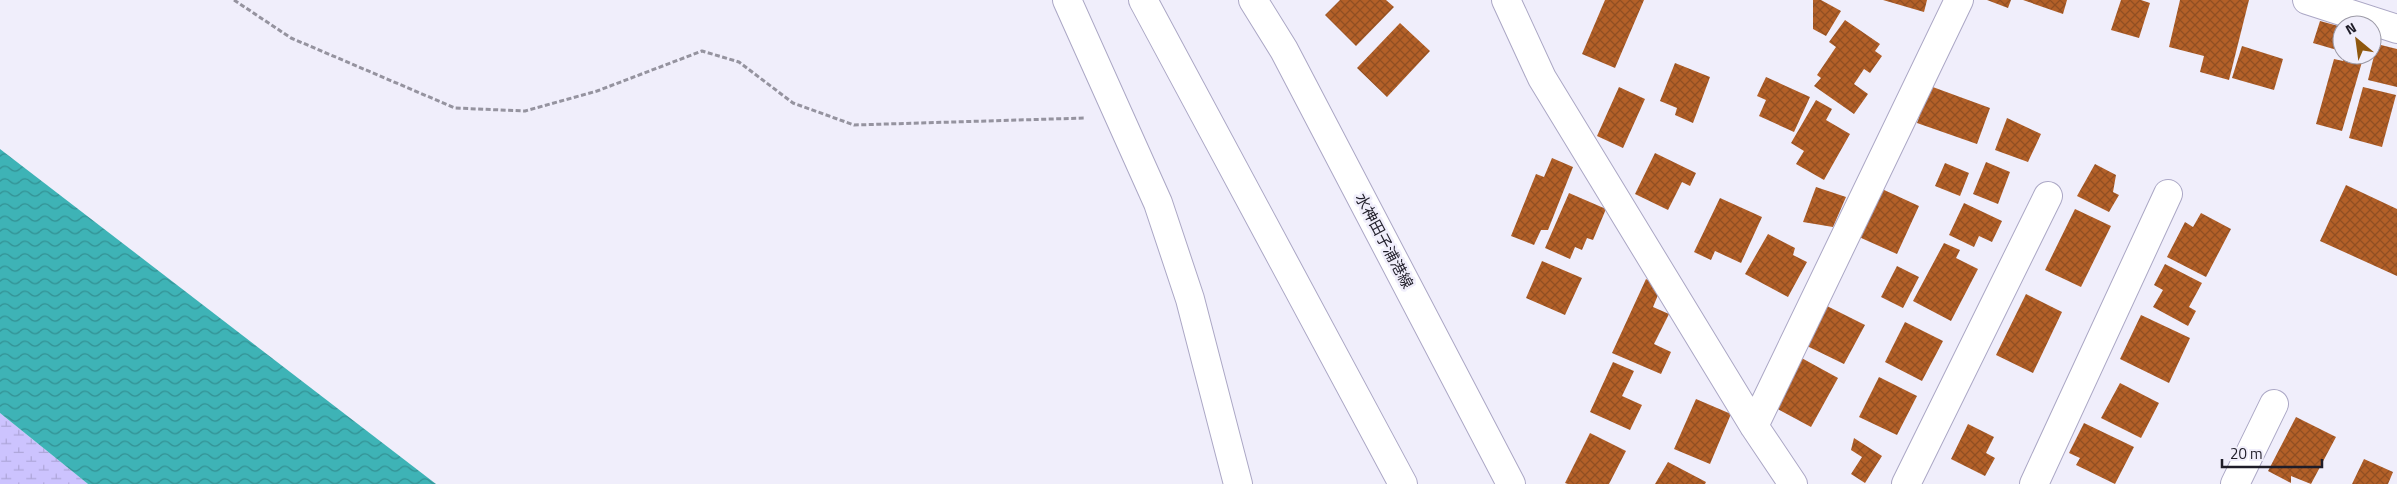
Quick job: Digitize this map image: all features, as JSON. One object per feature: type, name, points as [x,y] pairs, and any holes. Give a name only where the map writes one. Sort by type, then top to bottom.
[{"type":"street","points":[[1067,0],[1158,203],[1190,298],[1238,484]]},
{"type":"street","points":[[1143,0],[1403,484]]},
{"type":"street","name":"水神田子浦港線","points":[[1253,0],[1284,50],[1511,484]]},
{"type":"street","points":[[1506,0],[1542,78],[1754,426],[1793,484]]},
{"type":"street","points":[[1754,426],[1959,0]]},
{"type":"street","points":[[2307,0],[2397,29]]},
{"type":"street","points":[[2034,484],[2168,194]]},
{"type":"street","points":[[1906,484],[2048,196]]},
{"type":"street","points":[[2235,484],[2274,404]]},
{"type":"path","points":[[234,0],[291,38],[455,108],[525,111],[597,90],[702,51],[739,62],[793,102],[854,125],[1118,117]]},
{"type":"green space","points":[[0,413],[88,484],[0,484]]},
{"type":"water","points":[[0,149],[436,484],[88,484],[0,413]]},
{"type":"building","points":[[1340,0],[1386,0],[1394,7],[1356,46],[1325,15]]},
{"type":"building","points":[[1605,0],[1644,0],[1615,68],[1582,54]]},
{"type":"building","points":[[1813,0],[1821,0],[1841,11],[1826,36],[1813,29]]},
{"type":"building","points":[[1883,0],[1927,0],[1924,12]]},
{"type":"building","points":[[1987,0],[2011,0],[2008,8]]},
{"type":"building","points":[[2023,0],[2067,0],[2063,14]]},
{"type":"building","points":[[2121,0],[2141,0],[2150,3],[2139,38],[2111,30]]},
{"type":"building","points":[[2180,0],[2249,0],[2229,80],[2200,72],[2204,56],[2169,47]]},
{"type":"building","points":[[1845,20],[1880,44],[1875,51],[1882,56],[1870,73],[1864,69],[1854,84],[1868,94],[1854,114],[1814,86],[1821,78],[1817,75],[1836,47],[1829,42]]},
{"type":"building","points":[[2320,21],[2332,24],[2332,49],[2313,43]]},
{"type":"building","points":[[1400,23],[1430,51],[1387,97],[1357,68]]},
{"type":"building","points":[[2382,45],[2397,49],[2397,87],[2368,80],[2372,65],[2382,65]]},
{"type":"building","points":[[2242,46],[2283,59],[2274,90],[2232,78]]},
{"type":"building","points":[[1675,63],[1710,77],[1693,123],[1675,115],[1677,108],[1660,101]]},
{"type":"building","points":[[2332,65],[2361,65],[2342,131],[2316,124]]},
{"type":"building","points":[[1766,77],[1810,97],[1794,132],[1759,116],[1766,100],[1757,96]]},
{"type":"building","points":[[1930,86],[1990,108],[1977,144],[1917,123]]},
{"type":"building","points":[[1619,87],[1645,99],[1623,148],[1597,136]]},
{"type":"building","points":[[2363,87],[2396,95],[2382,147],[2349,138]]},
{"type":"building","points":[[1816,100],[1832,109],[1826,120],[1850,134],[1824,180],[1796,164],[1804,151],[1791,143]]},
{"type":"building","points":[[2007,118],[2041,134],[2028,162],[1995,150]]},
{"type":"building","points":[[1655,153],[1696,173],[1690,186],[1682,182],[1668,210],[1635,194]]},
{"type":"building","points":[[1552,158],[1573,167],[1548,230],[1541,230],[1534,245],[1511,236],[1536,174],[1544,177]]},
{"type":"building","points":[[1986,162],[2010,172],[1998,204],[1973,194]]},
{"type":"building","points":[[1945,163],[1969,173],[1960,196],[1935,186]]},
{"type":"building","points":[[2095,164],[2116,175],[2113,192],[2119,195],[2109,212],[2077,196]]},
{"type":"building","points":[[2346,185],[2397,209],[2397,276],[2320,241]]},
{"type":"building","points":[[1816,187],[1846,197],[1833,227],[1803,222]]},
{"type":"building","points":[[1882,189],[1919,206],[1897,254],[1859,237]]},
{"type":"building","points":[[1569,193],[1606,209],[1593,240],[1587,238],[1582,250],[1575,247],[1570,259],[1545,248]]},
{"type":"building","points":[[1720,198],[1762,217],[1741,263],[1715,251],[1711,260],[1694,252]]},
{"type":"building","points":[[1964,203],[2002,221],[1992,242],[1979,236],[1974,247],[1949,235]]},
{"type":"building","points":[[2075,209],[2111,226],[2081,287],[2045,270]]},
{"type":"building","points":[[2201,213],[2231,229],[2206,277],[2167,257],[2185,222],[2193,227]]},
{"type":"building","points":[[1768,234],[1795,248],[1793,255],[1807,262],[1788,297],[1745,274]]},
{"type":"building","points":[[1944,243],[1960,250],[1956,258],[1978,269],[1951,321],[1913,301]]},
{"type":"building","points":[[1542,261],[1582,278],[1565,315],[1526,298]]},
{"type":"building","points":[[2165,264],[2202,283],[2189,307],[2196,311],[2188,326],[2153,307],[2163,290],[2154,285]]},
{"type":"building","points":[[1897,266],[1919,277],[1903,308],[1881,297]]},
{"type":"building","points":[[1646,279],[1653,283],[1658,295],[1653,307],[1669,314],[1654,344],[1671,352],[1661,374],[1612,353]]},
{"type":"building","points":[[2026,294],[2062,312],[2033,373],[1996,355]]},
{"type":"building","points":[[1827,306],[1865,325],[1844,364],[1807,346]]},
{"type":"building","points":[[2141,315],[2190,338],[2169,383],[2120,359]]},
{"type":"building","points":[[1905,322],[1943,341],[1922,381],[1885,362]]},
{"type":"building","points":[[1798,356],[1838,378],[1811,427],[1772,406]]},
{"type":"building","points":[[1613,362],[1634,371],[1622,396],[1642,405],[1630,430],[1590,412]]},
{"type":"building","points":[[1879,377],[1917,396],[1897,435],[1859,417]]},
{"type":"building","points":[[2120,383],[2159,403],[2141,438],[2101,418]]},
{"type":"building","points":[[1696,399],[1731,414],[1710,464],[1674,449]]},
{"type":"building","points":[[2296,417],[2336,437],[2311,484],[2291,476],[2291,483],[2268,471]]},
{"type":"building","points":[[2084,423],[2134,447],[2115,484],[2076,465],[2080,458],[2069,453]]},
{"type":"building","points":[[1968,424],[1994,437],[1986,453],[1995,458],[1985,476],[1951,459]]},
{"type":"building","points":[[1590,433],[1626,451],[1609,484],[1565,483]]},
{"type":"building","points":[[1854,438],[1882,456],[1865,483],[1851,474],[1862,457],[1851,450]]},
{"type":"building","points":[[2364,459],[2393,472],[2388,484],[2352,484]]},
{"type":"building","points":[[1668,462],[1706,482],[1705,484],[1655,484]]}]
